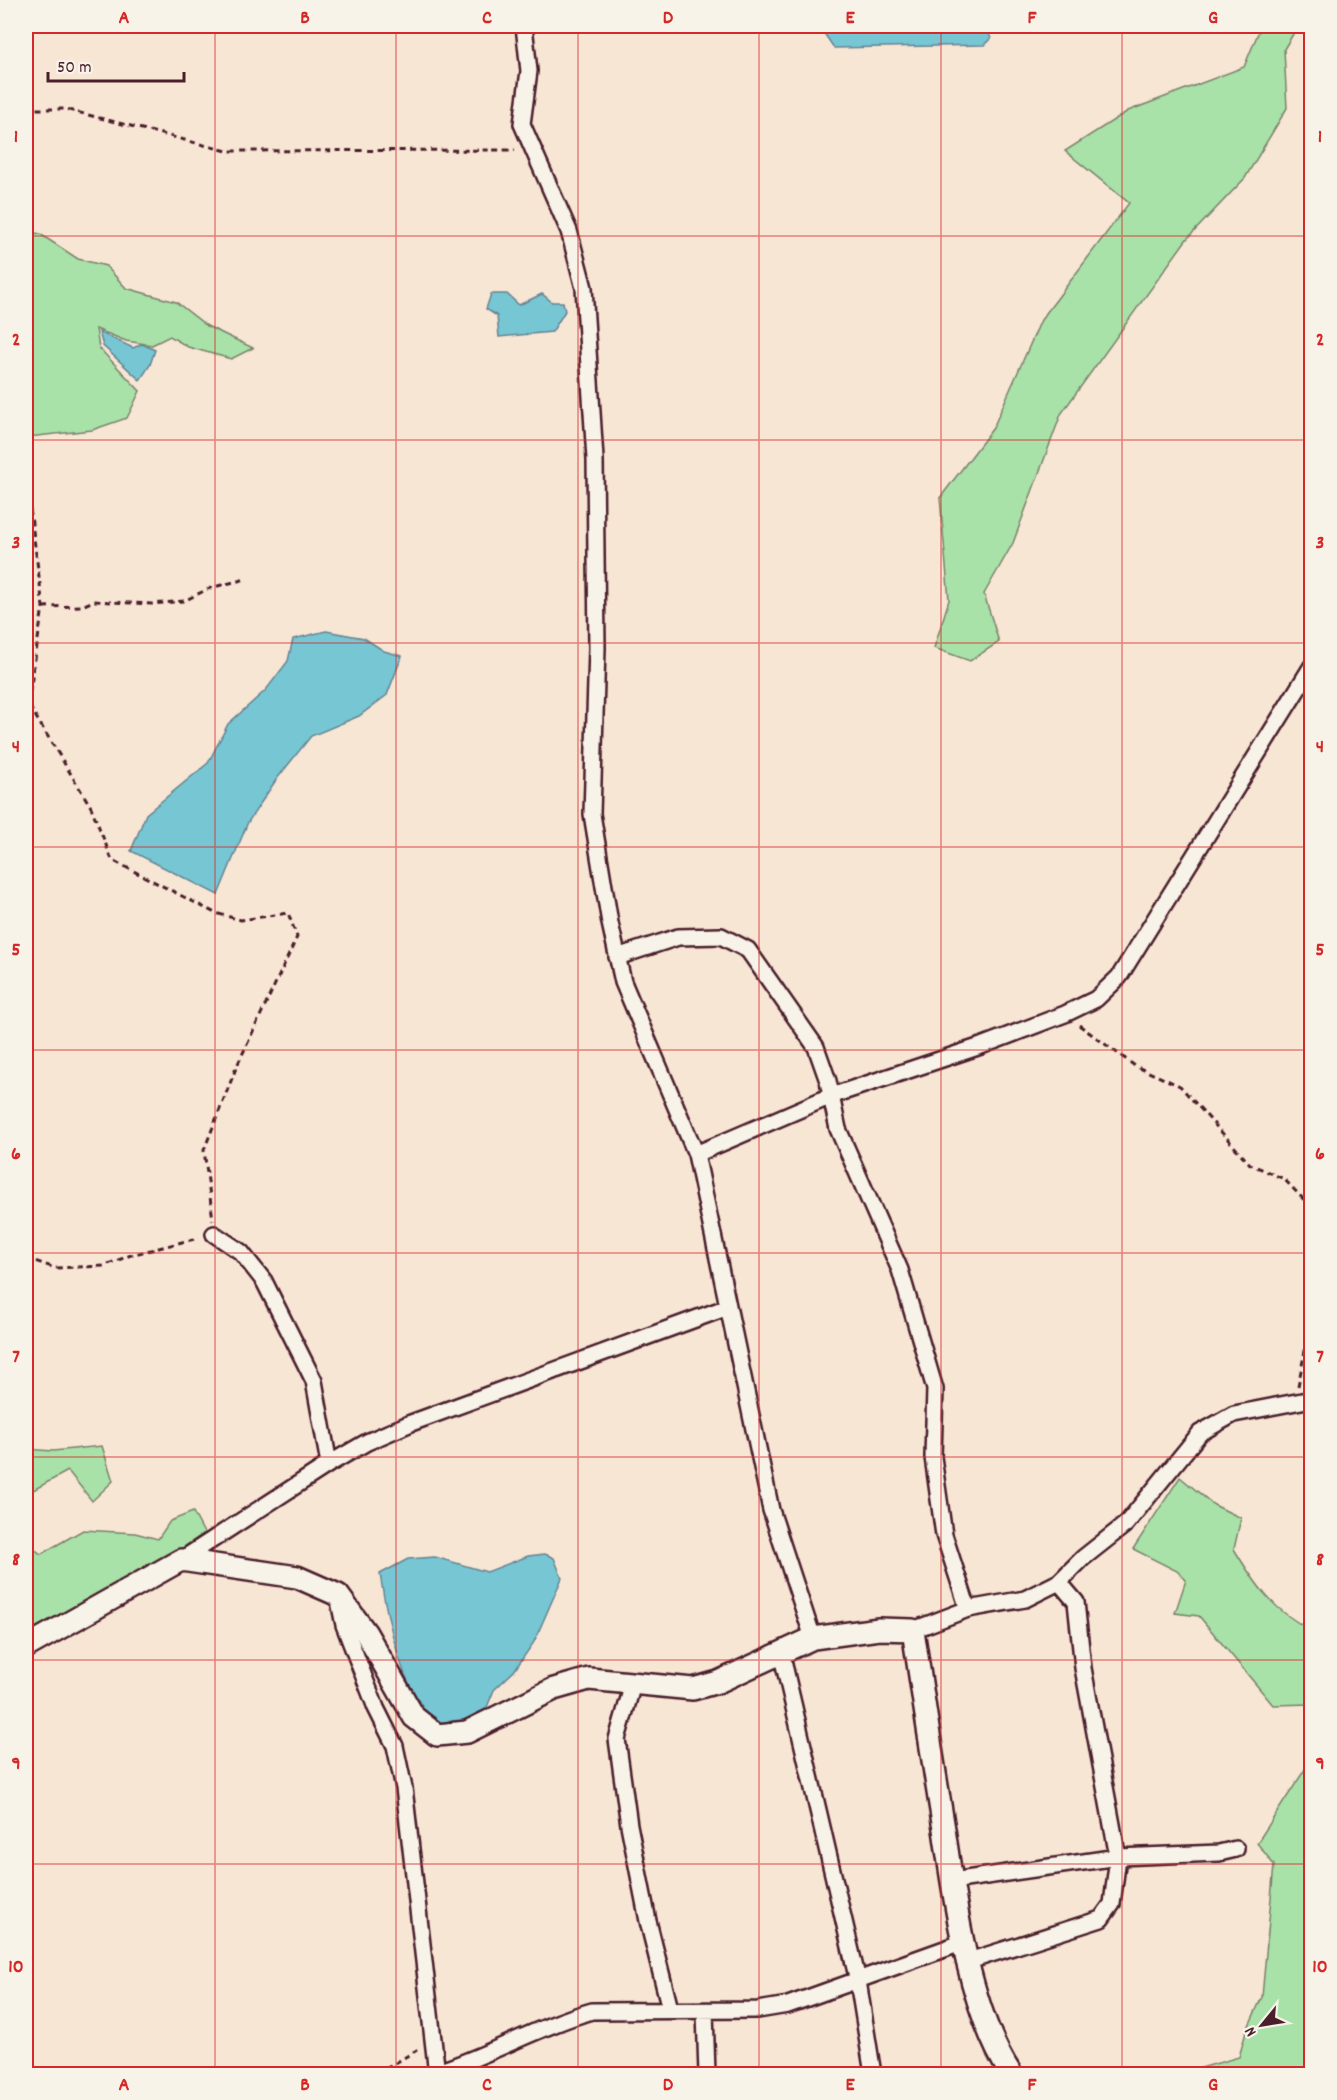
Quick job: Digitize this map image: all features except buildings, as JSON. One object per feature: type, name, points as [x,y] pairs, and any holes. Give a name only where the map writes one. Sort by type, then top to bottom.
[{"type":"street","points":[[524,26],[529,71],[522,123],[568,231],[584,288],[595,459],[597,612],[592,814],[617,957],[624,982],[696,1154],[771,1510],[813,1638]]},
{"type":"street","points":[[696,1154],[783,1114],[981,1046],[1065,1014],[1096,999],[1119,977],[1311,666]]},
{"type":"street","points":[[617,957],[678,937],[721,936],[748,950],[816,1047],[838,1129],[900,1269],[935,1389],[933,1457],[944,1535],[968,1609]]},
{"type":"street","points":[[214,1234],[241,1252],[264,1281],[314,1380],[329,1464]]},
{"type":"street","points":[[26,1647],[181,1560],[367,1442],[411,1423],[728,1307]]},
{"type":"street","points":[[181,1560],[297,1577],[338,1595],[366,1633],[414,1717],[437,1735],[467,1732],[554,1689],[589,1679],[693,1689],[718,1682],[813,1638],[879,1629],[913,1630],[968,1609],[1025,1599],[1059,1582],[1083,1558],[1126,1524],[1200,1433],[1234,1414],[1306,1399]]},
{"type":"street","points":[[338,1595],[344,1625],[376,1708],[395,1746],[437,2073],[479,2059],[567,2018],[584,2013],[670,2009],[758,2010],[788,2005],[858,1981],[1101,1919],[1112,1904],[1118,1857],[1083,1668],[1076,1602],[1059,1582]]},
{"type":"street","points":[[913,1630],[952,1881],[967,1952],[985,2019],[1011,2074]]},
{"type":"street","points":[[782,1652],[858,1981],[873,2074]]},
{"type":"street","points":[[633,1684],[618,1739],[629,1825],[648,1921],[670,2009]]},
{"type":"street","points":[[952,1881],[1118,1857],[1219,1853],[1236,1849]]},
{"type":"street","points":[[705,2011],[707,2074]]},
{"type":"path","points":[[26,109],[65,109],[227,151],[532,150]]},
{"type":"path","points":[[26,478],[43,607],[28,704],[91,807],[112,860],[215,913],[241,920],[288,913],[297,938],[236,1068],[204,1150],[214,1234],[131,1255],[104,1266],[55,1268],[26,1258]]},
{"type":"path","points":[[43,607],[82,606],[93,601],[152,604],[184,601],[210,588],[246,579]]},
{"type":"path","points":[[1065,1014],[1136,1066],[1180,1086],[1250,1164],[1284,1179],[1310,1206],[1311,1227]]},
{"type":"path","points":[[1306,1399],[1297,1382],[1311,1315]]},
{"type":"path","points":[[377,2074],[434,2040]]},
{"type":"green space","points":[[1261,26],[1298,26],[1284,49],[1287,108],[1245,178],[1186,240],[1061,414],[1013,543],[984,594],[999,642],[970,661],[934,648],[949,600],[940,498],[993,428],[1041,320],[1129,203],[1065,151],[1128,111],[1244,67]]},
{"type":"green space","points":[[26,231],[40,234],[78,259],[106,266],[126,288],[176,302],[207,326],[253,348],[231,359],[188,347],[170,336],[152,345],[126,341],[96,329],[99,348],[140,391],[127,418],[92,430],[28,437],[26,423]]},
{"type":"green space","points":[[102,1446],[113,1481],[92,1501],[68,1471],[26,1494],[26,1449],[53,1451]]},
{"type":"green space","points":[[1180,1477],[1214,1505],[1241,1518],[1234,1549],[1242,1562],[1276,1606],[1311,1630],[1311,1704],[1273,1705],[1199,1616],[1175,1613],[1186,1580],[1177,1571],[1133,1549]]},
{"type":"green space","points":[[193,1512],[204,1533],[179,1551],[26,1633],[26,1543],[41,1554],[83,1530],[135,1533],[158,1539],[170,1521]]},
{"type":"green space","points":[[1311,1760],[1312,2056],[1309,2074],[1180,2074],[1239,2057],[1246,2032],[1262,1997],[1274,1865],[1257,1843]]},
{"type":"water","points":[[819,26],[985,26],[991,38],[984,45],[834,48]]},
{"type":"water","points":[[491,294],[507,294],[519,305],[542,294],[552,302],[563,302],[565,311],[552,332],[499,337],[497,316],[486,309]]},
{"type":"water","points":[[99,332],[133,348],[142,344],[155,350],[150,365],[140,380],[103,346]]},
{"type":"water","points":[[326,631],[364,638],[384,651],[402,656],[387,695],[359,716],[311,736],[276,780],[248,822],[218,895],[131,851],[146,814],[208,763],[228,724],[266,690],[288,661],[293,639]]},
{"type":"water","points":[[545,1554],[554,1558],[562,1578],[534,1642],[514,1671],[494,1690],[485,1712],[461,1724],[451,1726],[432,1719],[409,1684],[400,1660],[380,1574],[408,1559],[435,1557],[487,1572],[528,1556]]}]
